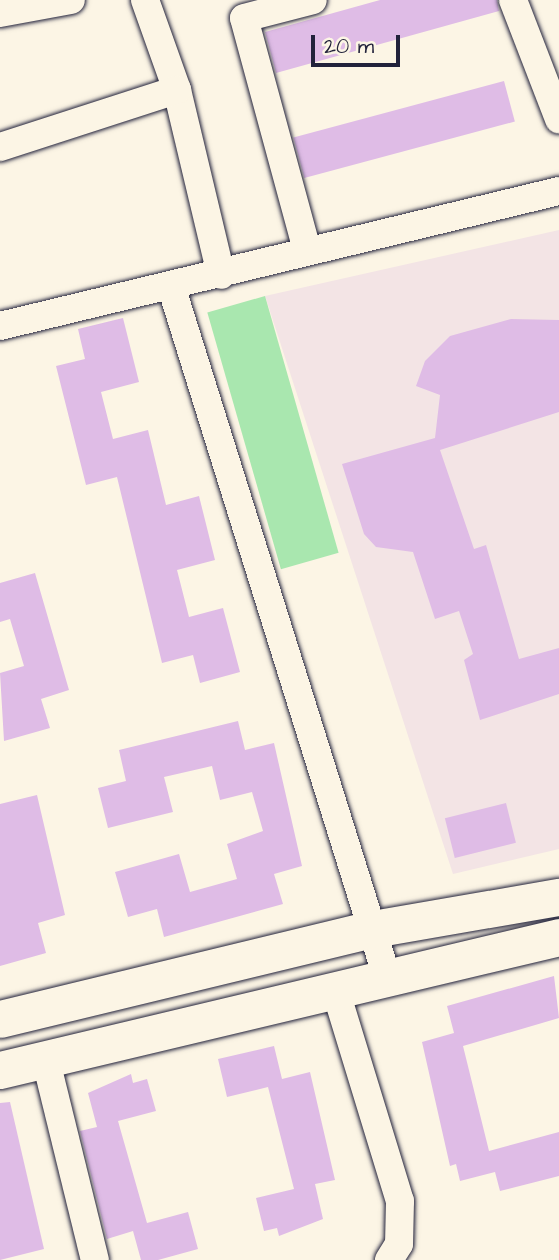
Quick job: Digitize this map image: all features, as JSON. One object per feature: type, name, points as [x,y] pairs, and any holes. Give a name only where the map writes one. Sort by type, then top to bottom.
[{"type":"street","points":[[0,13],[71,0]]},
{"type":"street","points":[[145,0],[177,90],[221,275]]},
{"type":"street","points":[[307,250],[244,18],[313,0]]},
{"type":"street","points":[[513,0],[559,119]]},
{"type":"street","points":[[0,147],[177,90]]},
{"type":"street","points":[[0,326],[172,289],[307,250],[559,191]]},
{"type":"street","points":[[172,289],[367,930],[387,977]]},
{"type":"street","points":[[0,1019],[367,930],[559,897]]},
{"type":"street","points":[[0,1070],[559,937]]},
{"type":"street","points":[[336,992],[400,1202],[399,1244],[389,1260]]},
{"type":"street","points":[[46,1061],[95,1260]]},
{"type":"shaded area","points":[[559,230],[559,849],[453,874],[265,296]]},
{"type":"green space","points":[[265,296],[339,553],[281,569],[207,313]]},
{"type":"building","points":[[380,0],[497,0],[499,11],[276,73],[265,32]]},
{"type":"building","points":[[504,81],[515,122],[304,178],[293,137]]},
{"type":"building","points":[[123,318],[139,382],[101,392],[113,439],[148,430],[166,505],[199,496],[215,560],[177,570],[189,617],[223,608],[240,672],[200,683],[193,655],[162,663],[117,477],[86,485],[56,366],[85,359],[78,329]]},
{"type":"building","points":[[511,319],[559,320],[559,412],[440,450],[474,549],[486,545],[519,659],[559,648],[559,694],[480,720],[464,660],[473,654],[459,611],[435,619],[413,552],[376,547],[364,534],[342,464],[435,438],[440,395],[416,386],[425,361],[450,336]]},
{"type":"building","points":[[35,573],[69,690],[41,699],[50,728],[4,741],[0,673],[24,666],[10,619],[0,622],[0,583]]},
{"type":"building","points":[[238,721],[245,750],[274,743],[302,866],[274,874],[283,904],[164,937],[157,909],[128,917],[115,872],[179,854],[190,892],[237,879],[227,844],[263,831],[252,792],[220,800],[212,766],[164,777],[173,812],[108,828],[98,788],[126,781],[119,750]]},
{"type":"building","points":[[37,795],[65,915],[38,923],[46,953],[0,966],[0,804]]},
{"type":"building","points":[[506,803],[516,843],[455,858],[445,818]]},
{"type":"building","points":[[554,976],[559,1018],[463,1046],[489,1151],[559,1132],[559,1176],[500,1191],[495,1172],[460,1181],[456,1164],[450,1166],[422,1042],[454,1033],[447,1006]]},
{"type":"building","points":[[274,1046],[282,1079],[310,1072],[335,1180],[315,1184],[323,1219],[279,1236],[277,1228],[264,1231],[256,1198],[294,1189],[268,1087],[227,1097],[218,1059]]},
{"type":"building","points":[[131,1074],[133,1083],[147,1079],[156,1111],[118,1121],[147,1223],[188,1212],[198,1249],[158,1260],[141,1260],[133,1231],[107,1239],[80,1131],[97,1127],[88,1093]]},
{"type":"building","points":[[10,1102],[44,1249],[0,1260],[0,1103]]}]
